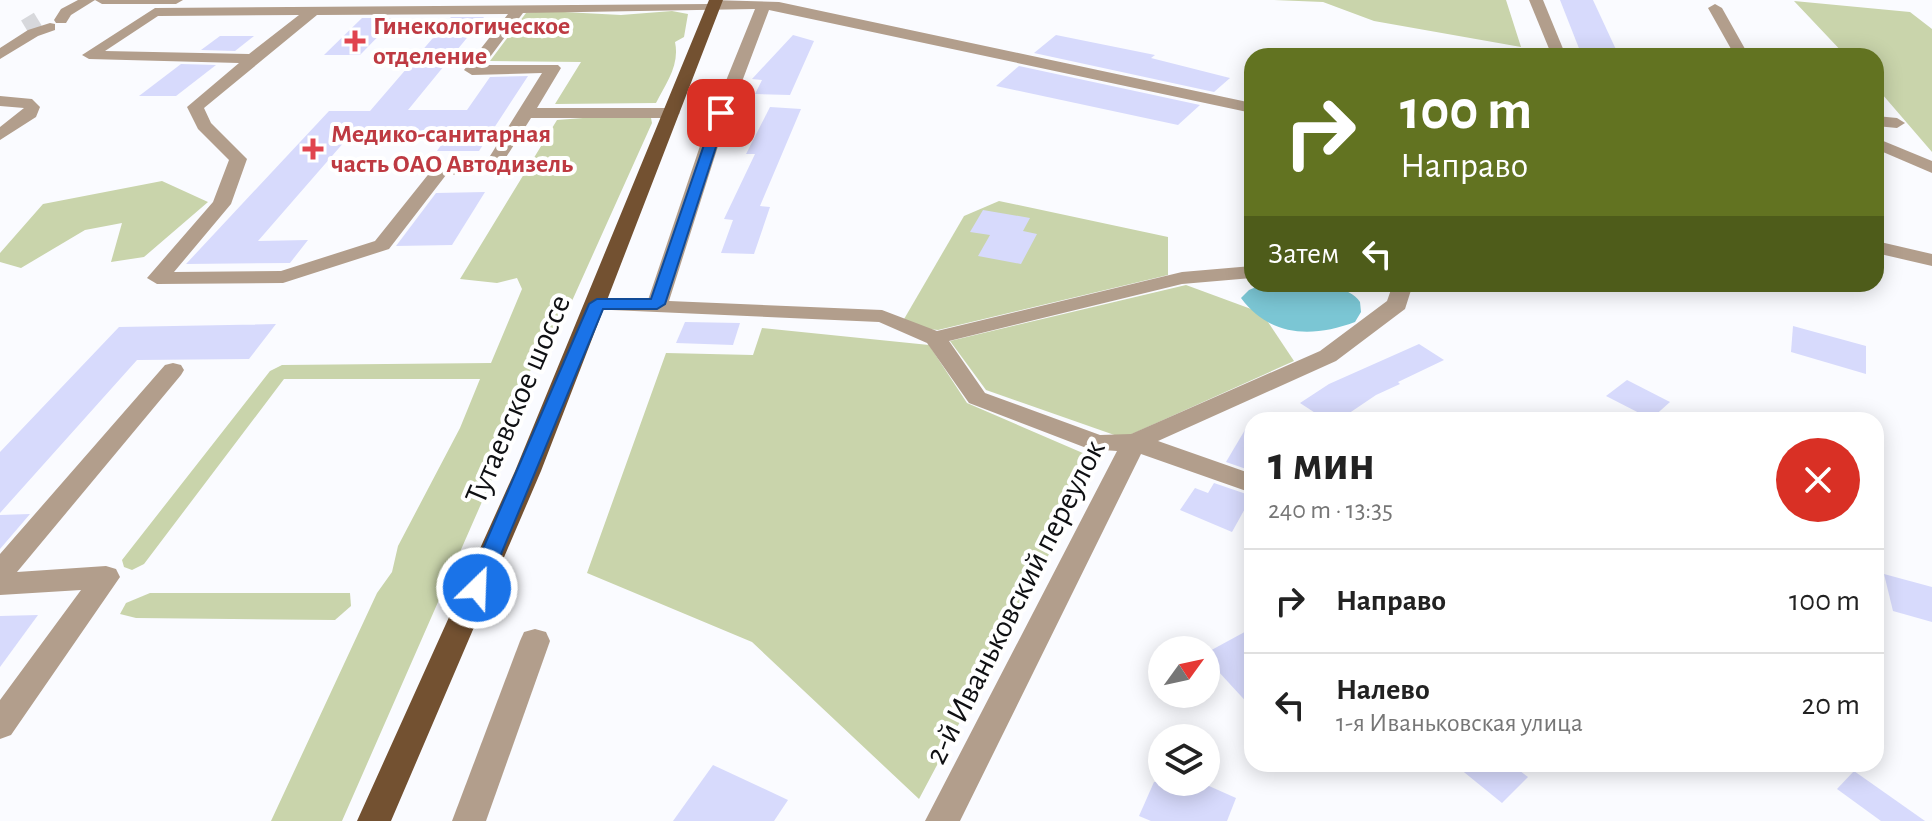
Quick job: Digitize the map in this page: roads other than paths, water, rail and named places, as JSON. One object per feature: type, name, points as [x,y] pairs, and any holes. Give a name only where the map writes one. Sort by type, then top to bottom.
[{"type":"main road","name":"Тутаевское шоссе","points":[[374,821],[528,471],[714,4]]},
{"type":"street","points":[[0,55],[46,23],[88,0]]},
{"type":"street","points":[[102,0],[764,4],[1244,106]]},
{"type":"street","points":[[1536,0],[1556,48]]},
{"type":"street","points":[[253,59],[89,55],[155,12],[313,11],[515,4]]},
{"type":"street","points":[[313,11],[195,107],[204,125],[238,159],[222,204],[157,278],[283,277],[382,245],[441,170],[490,169],[553,68],[472,70],[515,4]]},
{"type":"street","points":[[657,304],[711,140],[764,4]]},
{"type":"street","points":[[1715,8],[1738,48]]},
{"type":"street","points":[[0,34],[46,23]]},
{"type":"street","points":[[0,101],[26,102],[32,107],[30,114],[0,135]]},
{"type":"street","points":[[526,113],[672,113]]},
{"type":"street","points":[[1884,122],[1897,123]]},
{"type":"street","points":[[1884,147],[1932,168]]},
{"type":"street","points":[[1884,249],[1932,260]]},
{"type":"street","points":[[935,338],[1182,278],[1244,273]]},
{"type":"street","name":"2-й Иваньковский переулок","points":[[942,821],[1134,442],[1328,356],[1397,304],[1397,292]]},
{"type":"street","points":[[597,304],[657,304],[882,316],[935,338],[977,398],[1098,443],[1134,442],[1244,481]]},
{"type":"street","points":[[0,573],[173,370]]},
{"type":"street","points":[[0,584],[106,577],[0,725]]},
{"type":"street","points":[[469,821],[535,641]]},
{"type":"water","points":[[1247,292],[1348,292],[1360,302],[1361,312],[1355,322],[1339,327],[1293,331],[1265,320],[1241,298]]},
{"type":"tunnel","points":[[25,27],[38,19]]},
{"type":"place","name":"Гинекологическое отделение","points":[[355,41]]},
{"type":"place","name":"Медико-санитарная часть ОАО Автодизель","points":[[313,149]]}]
